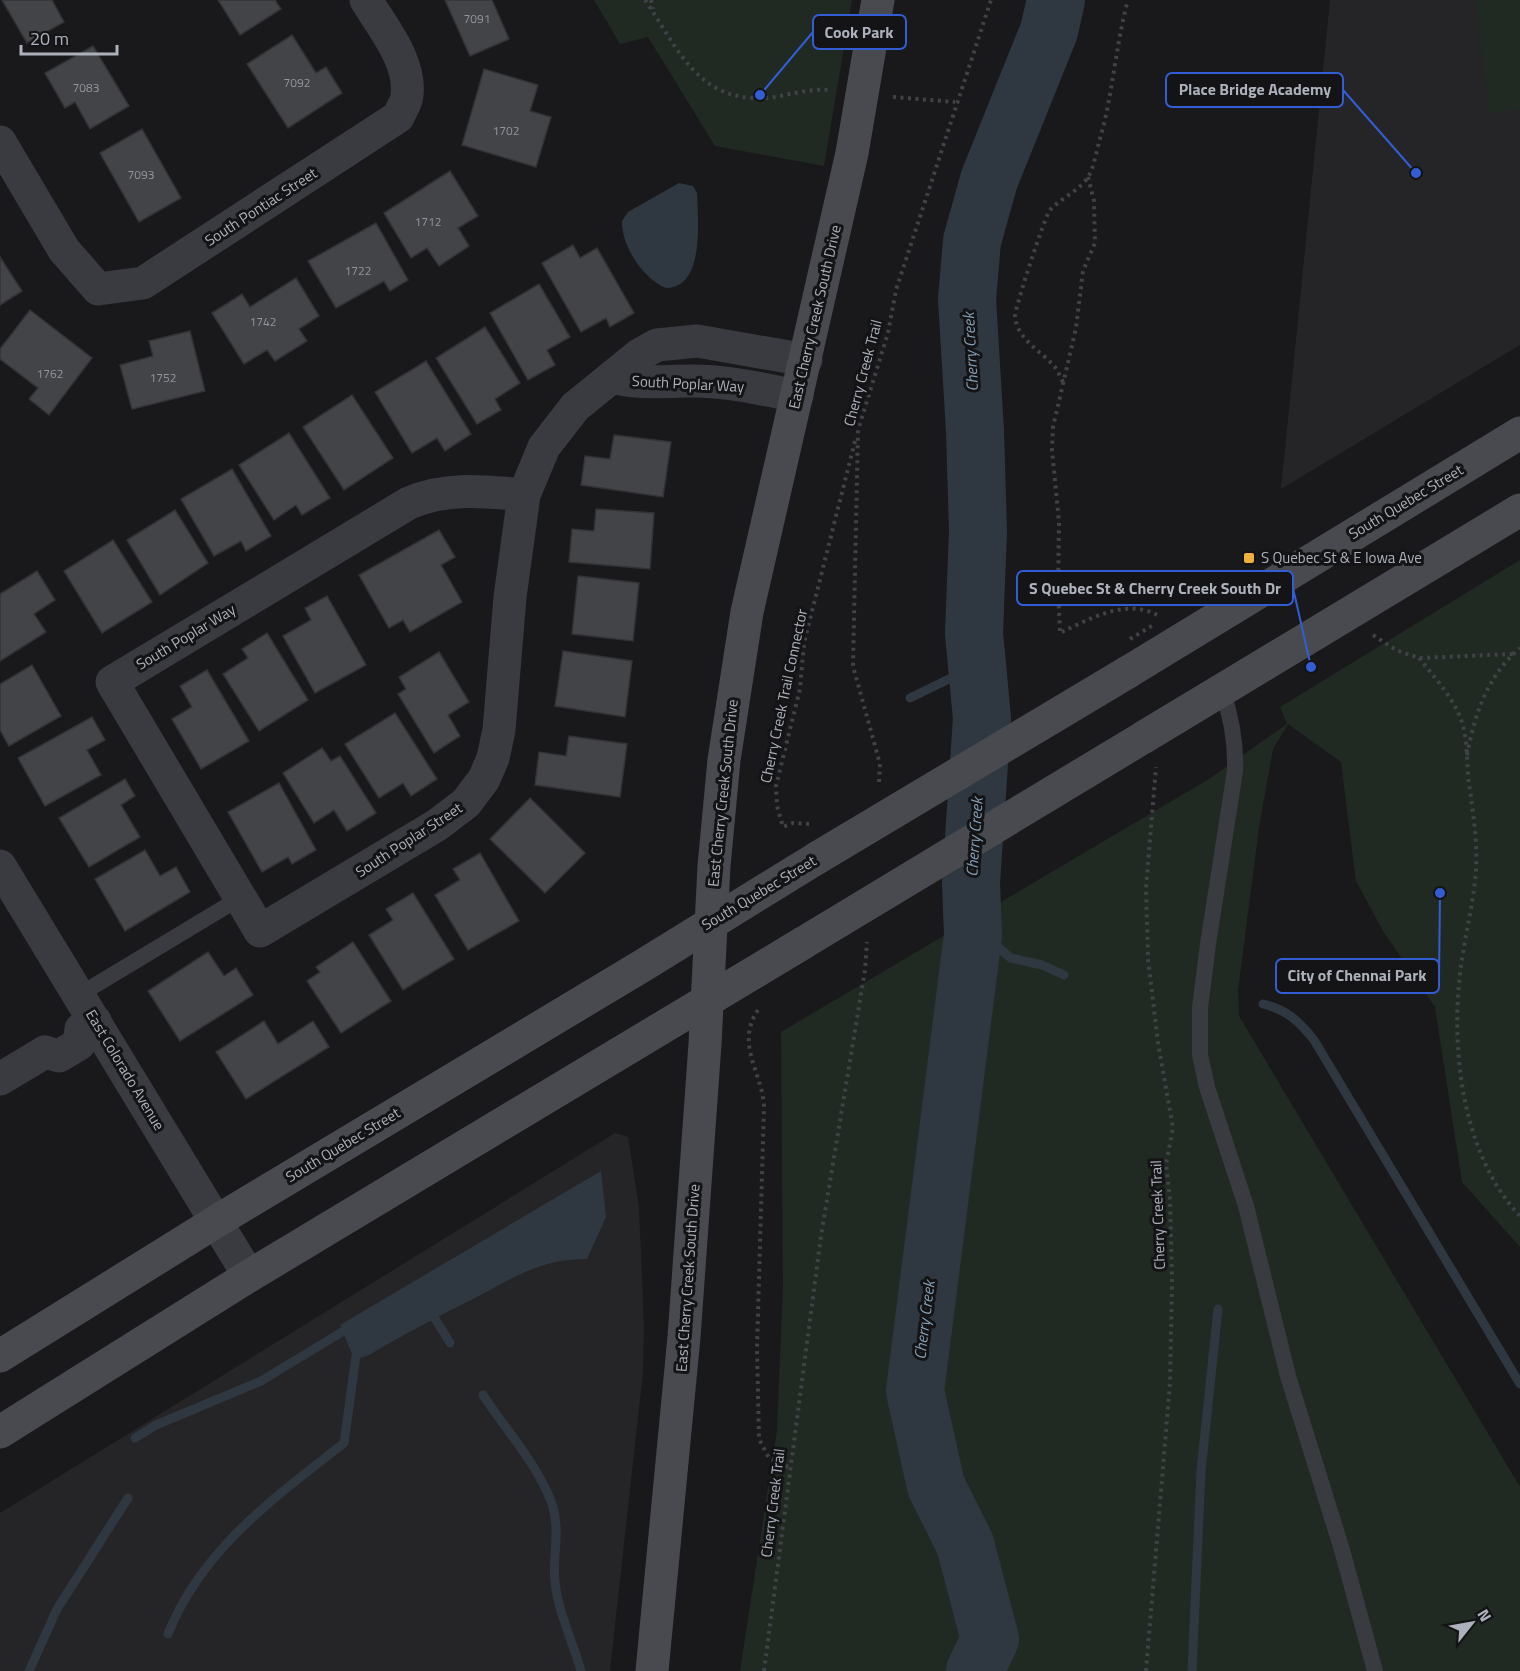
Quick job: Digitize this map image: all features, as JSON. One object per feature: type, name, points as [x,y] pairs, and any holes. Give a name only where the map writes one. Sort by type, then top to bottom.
[{"type":"main road","name":"East Cherry Creek South Drive","points":[[652,1671],[679,1395],[724,760],[740,654],[761,544],[806,360],[852,153],[878,0]]},
{"type":"main road","name":"South Quebec Street","points":[[0,1356],[217,1221],[1520,433]]},
{"type":"main road","points":[[0,1432],[249,1276],[803,943],[1150,749],[1222,690],[1520,510]]},
{"type":"street","name":"South Pontiac Street","points":[[0,142],[64,250],[98,289],[143,283],[398,117],[407,98],[407,75],[398,52],[366,0]]},
{"type":"street","name":"South Poplar Way","points":[[510,597],[524,495],[536,462],[550,437],[575,407],[614,378],[639,355],[657,345],[692,362],[726,383],[797,396]]},
{"type":"street","name":"South Poplar Way","points":[[692,362],[806,360]]},
{"type":"street","name":"South Poplar Way","points":[[260,931],[112,682],[409,503],[425,496],[448,492],[524,495]]},
{"type":"street","name":"South Poplar Street","points":[[260,931],[423,834],[448,817],[474,794],[488,770],[498,742],[510,597]]},
{"type":"street","name":"East Colorado Avenue","points":[[0,866],[85,1015],[217,1221],[249,1276]]},
{"type":"street","points":[[0,1079],[45,1052],[59,1056],[79,1044],[85,1015]]},
{"type":"lane","points":[[1222,690],[1231,716],[1236,747],[1235,771],[1200,1008],[1200,1055],[1207,1087],[1246,1206],[1288,1376],[1342,1550],[1375,1671]]},
{"type":"lane","points":[[85,1015],[240,898]]},
{"type":"path","points":[[645,0],[675,48],[693,70],[710,85],[727,94],[751,99],[825,89]]},
{"type":"path","points":[[651,0],[654,12]]},
{"type":"path","name":"Cherry Creek Trail","points":[[880,764],[853,666],[858,430],[888,333],[903,267],[991,0]]},
{"type":"path","points":[[1128,0],[1111,100],[1088,177],[1094,201],[1095,243],[1083,271],[1076,328],[1057,399],[1052,450],[1059,522],[1060,633],[1088,620],[1133,608],[1156,614],[1162,620]]},
{"type":"path","points":[[1063,383],[1054,366],[1032,348],[1015,318],[1015,309],[1049,211],[1088,177]]},
{"type":"path","name":"Cherry Creek Trail Connector","points":[[816,823],[793,823],[783,827],[777,806],[776,786],[800,689],[804,643],[858,430]]},
{"type":"path","points":[[1369,632],[1396,650],[1419,658],[1513,654]]},
{"type":"path","points":[[1467,759],[1473,722],[1482,699],[1513,654],[1520,648]]},
{"type":"path","points":[[1419,658],[1453,702],[1462,724],[1467,759],[1476,872],[1459,985],[1458,1041],[1462,1074],[1471,1120],[1486,1163],[1501,1192],[1520,1215]]},
{"type":"path","name":"Cherry Creek Trail","points":[[1146,1671],[1170,1383],[1172,1283],[1170,1200],[1166,1164],[1173,1128],[1158,1042],[1148,959],[1146,888],[1150,749]]},
{"type":"path","name":"Cherry Creek Trail","points":[[764,1671],[821,1236],[867,947]]},
{"type":"path","points":[[756,1012],[748,1040],[749,1058],[762,1086],[764,1106],[757,1348],[759,1439],[770,1458],[790,1468]]},
{"type":"shaded area","points":[[594,0],[852,0],[824,166],[715,146],[648,37],[620,44]]},
{"type":"shaded area","points":[[1330,0],[1520,0],[1520,345],[1281,489]]},
{"type":"shaded area","points":[[1476,0],[1520,0],[1520,109],[1489,113]]},
{"type":"shaded area","points":[[679,183],[693,186],[697,193],[698,234],[693,265],[687,277],[679,285],[666,288],[649,277],[635,260],[625,240],[622,221],[628,212]]},
{"type":"shaded area","points":[[1520,560],[1520,1247],[1462,1182],[1435,1007],[1383,931],[1356,881],[1341,762],[1288,724],[1273,749],[1259,827],[1238,991],[1239,1016],[1520,1487],[1520,1671],[740,1671],[777,1430],[783,1287],[781,1032],[1209,779],[1287,724],[1280,707]]},
{"type":"shaded area","points":[[615,1133],[628,1137],[639,1207],[644,1327],[643,1372],[610,1671],[0,1671],[0,1513]]},
{"type":"shaded area","points":[[601,1171],[606,1217],[587,1259],[539,1266],[369,1355],[360,1358],[352,1354],[340,1325]]},
{"type":"building","points":[[2,0],[52,0],[64,22],[27,43]]},
{"type":"building","points":[[218,0],[275,0],[281,9],[240,35]]},
{"type":"building","points":[[445,0],[492,0],[509,39],[470,56]]},
{"type":"building","points":[[292,35],[316,73],[326,67],[342,93],[288,128],[247,64]]},
{"type":"building","points":[[93,46],[129,106],[90,129],[75,102],[65,108],[45,73]]},
{"type":"building","points":[[484,69],[538,85],[530,111],[551,117],[536,167],[462,145]]},
{"type":"building","points":[[142,129],[181,198],[139,222],[100,153]]},
{"type":"building","points":[[450,171],[478,216],[458,228],[469,246],[439,266],[427,248],[411,258],[384,213]]},
{"type":"building","points":[[376,223],[408,280],[390,291],[384,281],[336,308],[308,261]]},
{"type":"building","points":[[573,245],[580,258],[597,248],[634,313],[610,327],[606,318],[581,332],[542,263]]},
{"type":"building","points":[[0,257],[22,291],[0,305]]},
{"type":"building","points":[[296,278],[319,316],[299,329],[307,341],[275,361],[267,350],[244,364],[212,313],[242,294],[250,307]]},
{"type":"building","points":[[539,284],[570,337],[547,350],[555,365],[528,380],[490,313]]},
{"type":"building","points":[[30,310],[92,358],[49,415],[29,399],[38,388],[0,359],[0,349]]},
{"type":"building","points":[[485,327],[520,383],[495,399],[501,410],[477,424],[436,358]]},
{"type":"building","points":[[190,331],[205,391],[132,409],[120,365],[153,356],[149,341]]},
{"type":"building","points":[[426,361],[471,434],[445,451],[437,438],[412,453],[375,392]]},
{"type":"building","points":[[352,395],[393,458],[344,490],[303,427]]},
{"type":"building","points":[[289,433],[330,498],[302,515],[296,505],[274,520],[239,465]]},
{"type":"building","points":[[614,435],[671,442],[663,497],[581,485],[585,456],[610,459]]},
{"type":"building","points":[[232,469],[271,536],[246,551],[241,541],[214,556],[181,499]]},
{"type":"building","points":[[596,509],[654,513],[650,569],[569,562],[572,529],[594,531]]},
{"type":"building","points":[[175,510],[208,563],[160,595],[127,540]]},
{"type":"building","points":[[439,530],[455,557],[441,565],[462,602],[410,632],[403,620],[389,628],[359,575]]},
{"type":"building","points":[[113,540],[152,602],[102,633],[64,571]]},
{"type":"building","points":[[37,571],[55,600],[34,614],[46,632],[0,661],[0,594]]},
{"type":"building","points":[[578,576],[639,583],[633,641],[572,634]]},
{"type":"building","points":[[327,596],[366,665],[315,693],[283,636],[311,620],[305,608]]},
{"type":"building","points":[[267,633],[308,700],[259,731],[223,674],[248,658],[242,649]]},
{"type":"building","points":[[563,651],[632,661],[625,717],[555,706]]},
{"type":"building","points":[[439,652],[469,702],[448,715],[460,736],[434,753],[398,694],[406,689],[399,677]]},
{"type":"building","points":[[32,665],[61,716],[9,746],[0,730],[0,684]]},
{"type":"building","points":[[207,670],[249,741],[201,769],[172,719],[192,707],[180,686]]},
{"type":"building","points":[[395,713],[437,779],[411,796],[403,783],[379,798],[345,744]]},
{"type":"building","points":[[92,717],[105,740],[87,750],[101,775],[45,806],[18,758]]},
{"type":"building","points":[[569,736],[627,744],[620,797],[535,785],[539,752],[566,756]]},
{"type":"building","points":[[322,748],[331,761],[340,756],[376,813],[347,831],[334,810],[314,823],[283,773]]},
{"type":"building","points":[[125,779],[135,796],[121,805],[140,837],[89,867],[59,818]]},
{"type":"building","points":[[279,783],[316,850],[292,864],[288,857],[262,872],[228,812]]},
{"type":"building","points":[[530,798],[585,853],[545,893],[490,839]]},
{"type":"building","points":[[145,850],[160,876],[176,867],[190,892],[125,931],[95,879]]},
{"type":"building","points":[[480,853],[519,921],[468,950],[435,895],[460,880],[453,869]]},
{"type":"building","points":[[413,893],[454,959],[403,990],[369,935],[393,920],[386,909]]},
{"type":"building","points":[[353,942],[391,1001],[341,1033],[307,981],[320,972],[316,967]]},
{"type":"building","points":[[208,952],[224,976],[236,968],[253,995],[180,1041],[148,991]]},
{"type":"building","points":[[264,1021],[278,1044],[313,1021],[329,1047],[246,1099],[216,1052]]},
{"type":"waterway","name":"Cherry Creek","points":[[975,1671],[990,1639],[965,1544],[936,1486],[915,1391],[973,935],[971,883],[982,718],[974,633],[978,531],[967,299],[972,241],[989,180],[1049,31],[1056,0]]},
{"type":"waterway","points":[[910,698],[951,678],[977,659]]},
{"type":"waterway","points":[[972,908],[988,939],[1011,958],[1042,965],[1064,975]]},
{"type":"waterway","points":[[1263,1004],[1279,1009],[1292,1017],[1314,1040],[1520,1384]]},
{"type":"waterway","points":[[1192,1671],[1201,1471],[1218,1309]]},
{"type":"waterway","points":[[434,1317],[450,1343]]},
{"type":"waterway","points":[[135,1438],[156,1425],[261,1381],[342,1332]]},
{"type":"waterway","points":[[168,1634],[182,1604],[200,1576],[242,1527],[344,1443],[356,1356]]},
{"type":"waterway","points":[[483,1395],[539,1475],[552,1504],[556,1524],[554,1572],[557,1593],[562,1616],[581,1671]]},
{"type":"waterway","points":[[29,1671],[57,1609],[128,1498]]},
{"type":"place","name":"Cook Park","points":[[760,95]]},
{"type":"place","name":"Place Bridge Academy","points":[[1416,173]]},
{"type":"place","name":"S Quebec St & E Iowa Ave","points":[[1249,558]]},
{"type":"place","name":"S Quebec St & Cherry Creek South Dr","points":[[1311,667]]},
{"type":"place","name":"City of Chennai Park","points":[[1440,893]]}]
